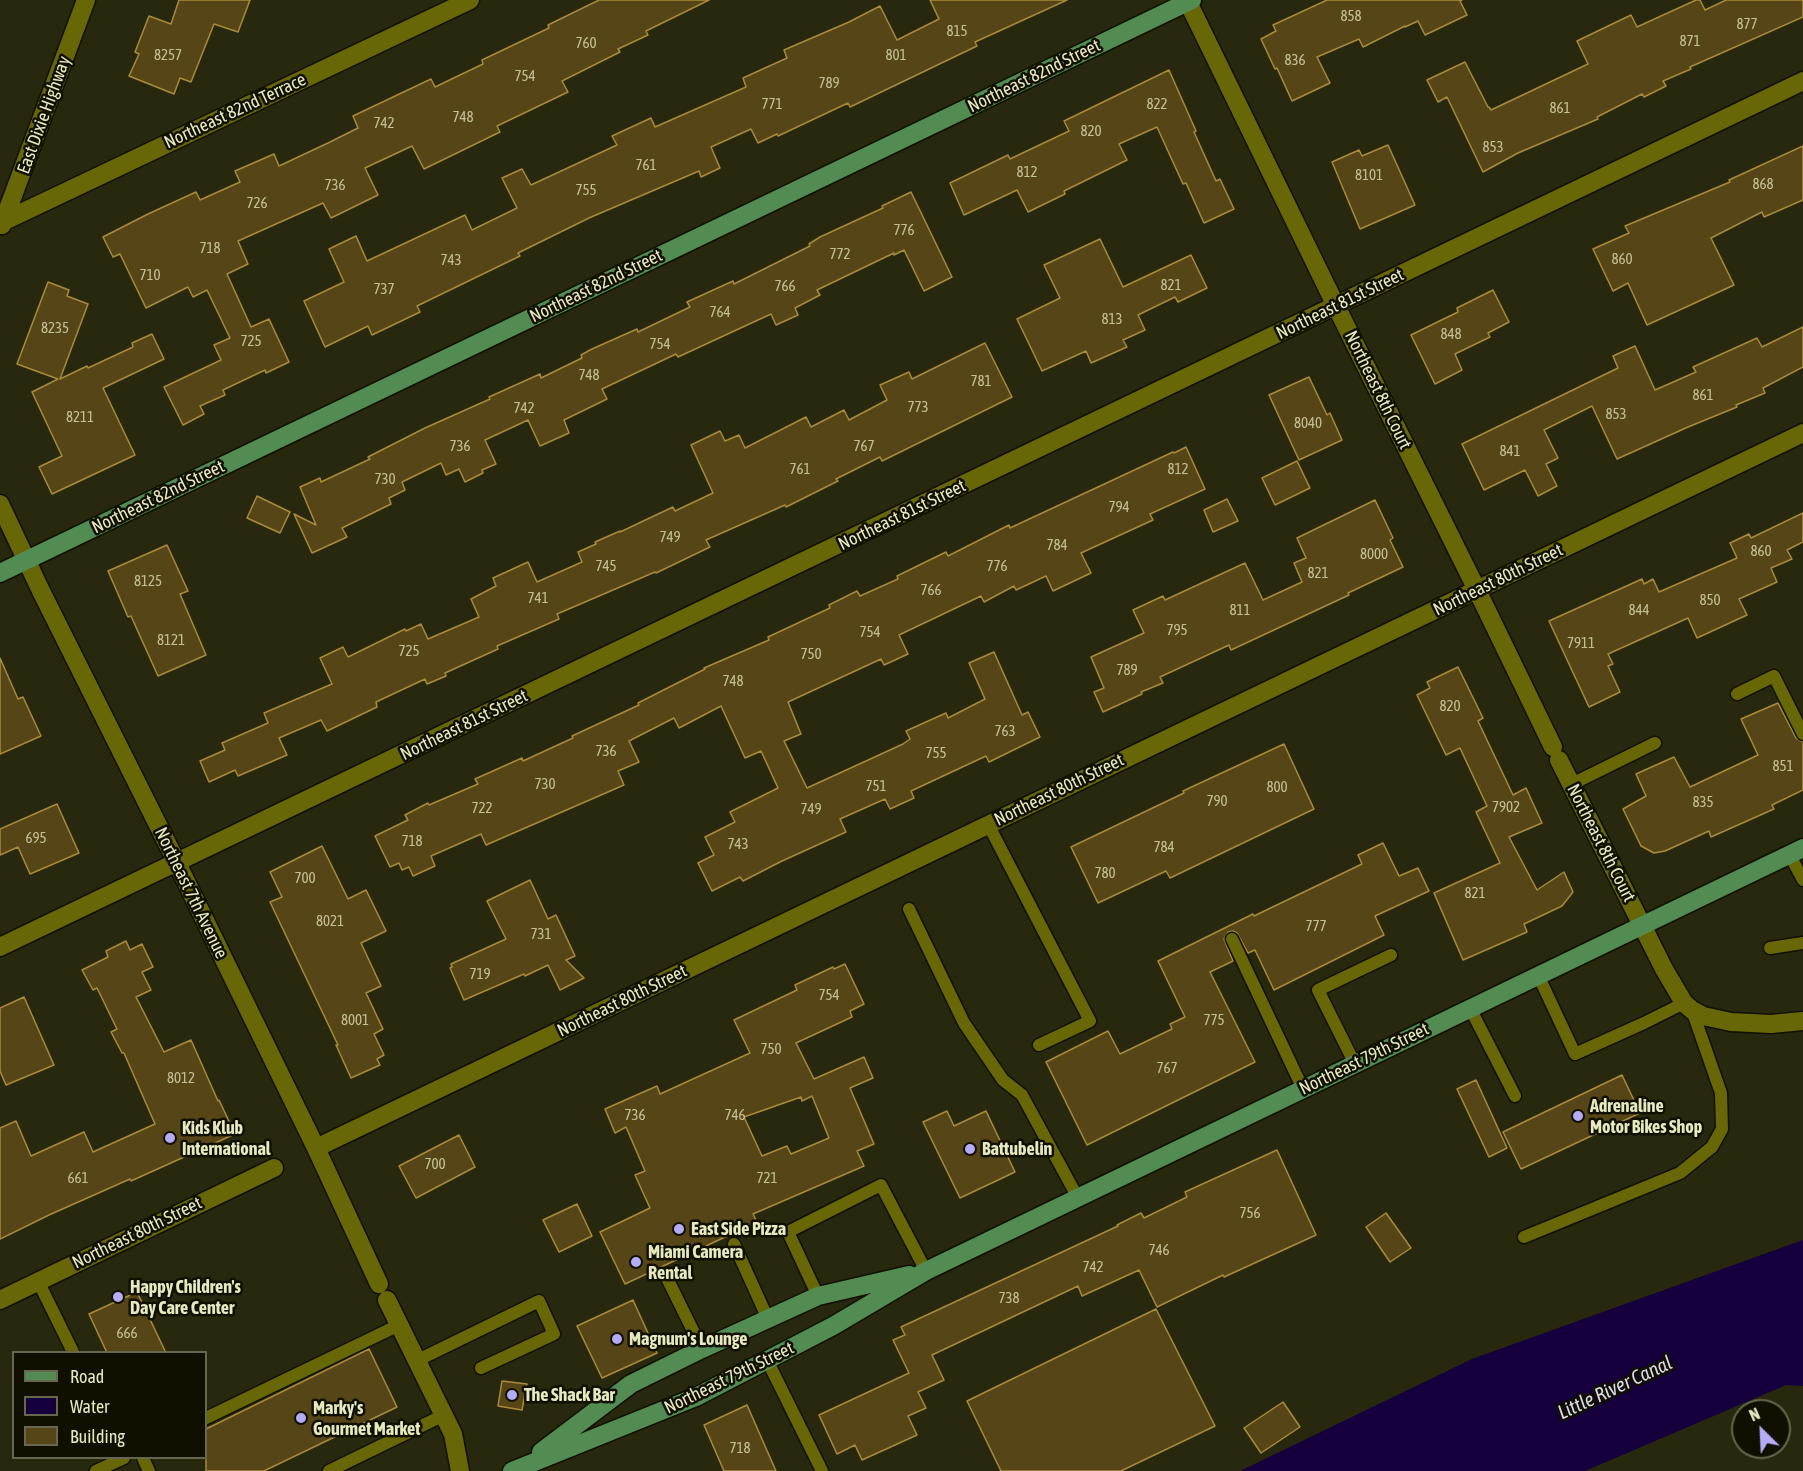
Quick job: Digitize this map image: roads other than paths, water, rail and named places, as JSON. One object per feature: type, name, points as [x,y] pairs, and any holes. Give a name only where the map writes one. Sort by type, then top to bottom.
[{"type":"main road","name":"Northeast 82nd Street","points":[[0,573],[1189,1]]},
{"type":"main road","name":"Northeast 79th Street","points":[[517,1468],[696,1397],[833,1326],[926,1271],[1796,851]]},
{"type":"main road","name":"Northeast 79th Street","points":[[517,1468],[631,1384],[702,1349],[818,1296],[926,1271]]},
{"type":"street","name":"East Dixie Highway","points":[[2,224],[86,0]]},
{"type":"street","name":"Northeast 82nd Terrace","points":[[2,224],[470,0]]},
{"type":"street","name":"Northeast 8th Court","points":[[1189,1],[1556,753],[1642,926],[1671,981],[1688,1006]]},
{"type":"street","name":"Northeast 81st Street","points":[[0,947],[1803,81]]},
{"type":"street","name":"Northeast 80th Street","points":[[316,1148],[1803,433]]},
{"type":"street","name":"Northeast 7th Avenue","points":[[0,504],[316,1148],[416,1361],[444,1415],[453,1434],[460,1471]]},
{"type":"street","points":[[1688,1006],[1703,1016],[1731,1022],[1771,1024],[1803,1021]]},
{"type":"street","name":"Northeast 80th Street","points":[[0,1300],[274,1168]]},
{"type":"lane","points":[[1737,694],[1774,676],[1803,734]]},
{"type":"lane","points":[[1572,784],[1655,743]]},
{"type":"lane","points":[[988,824],[1090,1021],[1040,1046]]},
{"type":"lane","points":[[1796,851],[1803,880]]},
{"type":"lane","points":[[909,909],[964,1023],[1003,1080],[1022,1095],[1078,1198]]},
{"type":"lane","points":[[1232,939],[1303,1089]]},
{"type":"lane","points":[[1770,948],[1803,943]]},
{"type":"lane","points":[[1354,1064],[1318,990],[1391,955]]},
{"type":"lane","points":[[1524,1237],[1680,1173],[1712,1147],[1722,1129],[1721,1093],[1688,1006],[1575,1054],[1538,975]]},
{"type":"lane","points":[[1470,1008],[1515,1096]]},
{"type":"lane","points":[[818,1296],[788,1232],[881,1185],[926,1271]]},
{"type":"lane","points":[[734,1244],[768,1319]]},
{"type":"lane","points":[[665,1274],[702,1349]]},
{"type":"lane","points":[[38,1281],[72,1351]]},
{"type":"lane","points":[[416,1361],[539,1301],[554,1334],[481,1368]]},
{"type":"lane","points":[[207,1418],[399,1325]]},
{"type":"lane","points":[[767,1360],[822,1471]]},
{"type":"lane","points":[[329,1471],[444,1415]]},
{"type":"lane","points":[[96,1471],[122,1459]]},
{"type":"water","name":"Little River Canal","points":[[1803,1240],[1803,1386],[1786,1385],[1753,1399],[1731,1399],[1731,1409],[1585,1471],[1240,1471],[1472,1359]]},
{"type":"place","name":"Adrenaline Motor Bikes Shop","points":[[1578,1116]]},
{"type":"place","name":"Kids Klub International","points":[[170,1138]]},
{"type":"place","name":"Battubelin","points":[[970,1149]]},
{"type":"place","name":"East Side Pizza","points":[[679,1229]]},
{"type":"place","name":"Miami Camera Rental","points":[[636,1262]]},
{"type":"place","name":"Happy Children's Day Care Center","points":[[118,1297]]},
{"type":"place","name":"Magnum's Lounge","points":[[617,1339]]},
{"type":"place","name":"The Shack Bar","points":[[512,1395]]},
{"type":"place","name":"Marky's Gourmet Market","points":[[301,1418]]}]
